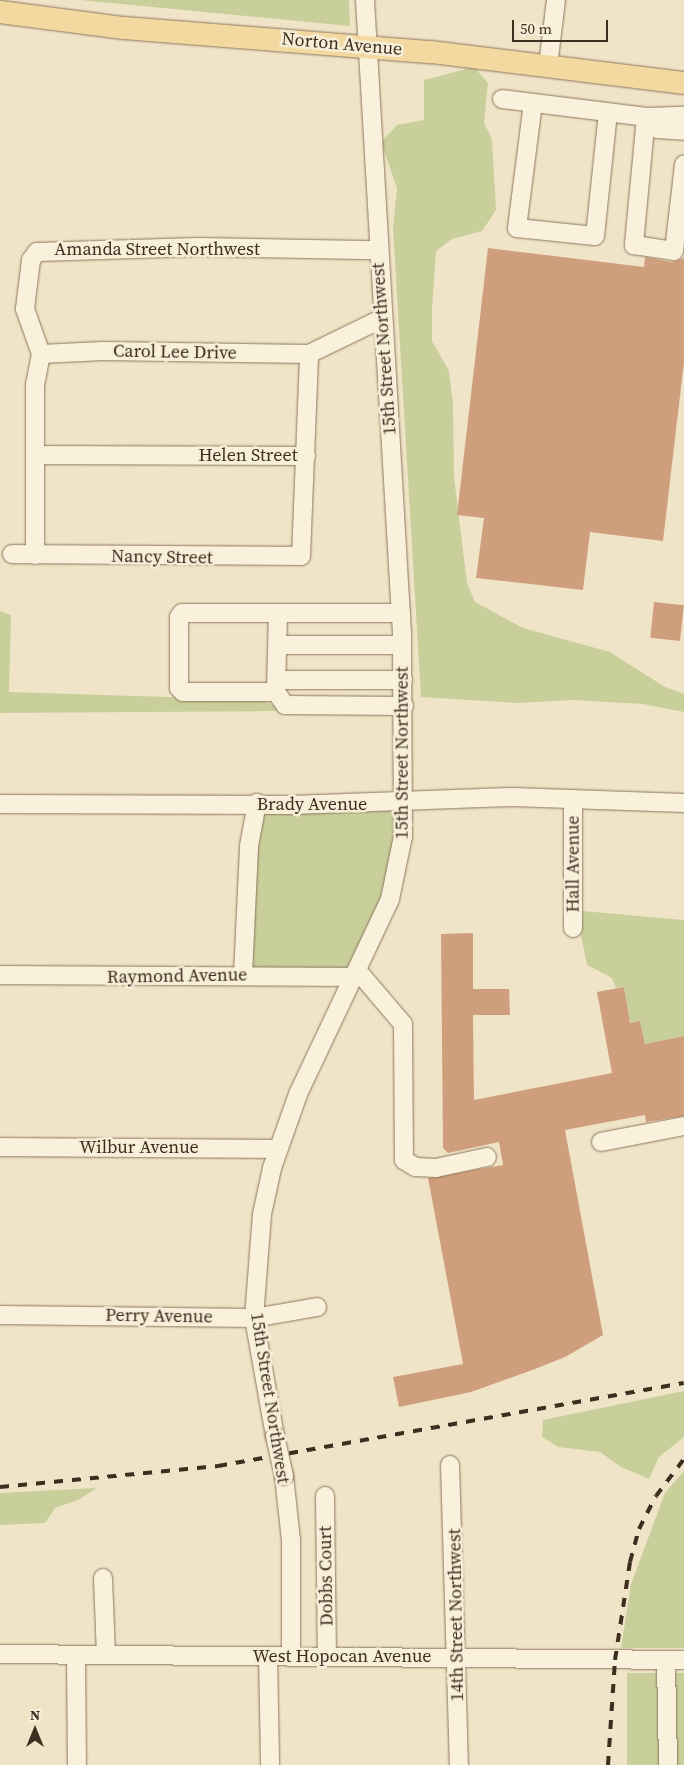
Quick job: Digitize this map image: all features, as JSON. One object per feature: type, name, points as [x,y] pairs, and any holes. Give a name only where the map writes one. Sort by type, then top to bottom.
[{"type":"main road","name":"Norton Avenue","points":[[0,12],[124,28],[365,45],[684,83]]},
{"type":"street","name":"15th Street Northwest","points":[[291,1656],[291,1540],[284,1476],[254,1318],[262,1214],[277,1149],[298,1094],[390,899],[398,871],[405,801],[401,613],[365,45],[365,0]]},
{"type":"street","points":[[548,66],[556,0]]},
{"type":"street","points":[[502,99],[646,117],[684,116]]},
{"type":"street","points":[[533,103],[518,228],[595,236],[608,113]]},
{"type":"street","points":[[646,117],[658,128],[684,131]]},
{"type":"street","points":[[646,117],[634,245],[674,251],[684,164]]},
{"type":"street","name":"Amanda Street Northwest","points":[[41,354],[25,309],[31,260],[37,252],[198,247],[378,250]]},
{"type":"street","points":[[309,354],[383,318]]},
{"type":"street","name":"Carol Lee Drive","points":[[41,354],[103,351],[309,354]]},
{"type":"street","points":[[35,555],[36,455],[34,385],[41,354]]},
{"type":"street","name":"Helen Street","points":[[36,455],[306,456],[309,354]]},
{"type":"street","name":"Nancy Street","points":[[12,554],[297,559],[304,551],[306,456]]},
{"type":"street","points":[[401,613],[182,613],[179,617],[179,688],[183,692],[403,680]]},
{"type":"street","points":[[278,613],[277,686],[285,705],[404,706]]},
{"type":"street","points":[[278,645],[402,645]]},
{"type":"street","name":"Brady Avenue","points":[[0,804],[405,801],[438,797],[573,799],[684,804]]},
{"type":"street","name":"Hall Avenue","points":[[573,799],[573,928]]},
{"type":"street","points":[[243,975],[249,846],[257,803]]},
{"type":"street","points":[[356,973],[403,1024],[404,1160],[415,1167],[436,1168],[487,1157]]},
{"type":"street","name":"Raymond Avenue","points":[[0,974],[243,975],[356,973]]},
{"type":"street","points":[[602,1142],[684,1126]]},
{"type":"street","name":"Wilbur Avenue","points":[[0,1147],[277,1149]]},
{"type":"street","name":"Perry Avenue","points":[[0,1315],[254,1318],[317,1307]]},
{"type":"street","name":"14th Street Northwest","points":[[450,1465],[458,1657],[459,1765]]},
{"type":"street","name":"Dobbs Court","points":[[325,1496],[327,1657]]},
{"type":"street","points":[[103,1578],[106,1655]]},
{"type":"street","name":"West Hopocan Avenue","points":[[0,1654],[684,1660]]},
{"type":"street","points":[[76,1654],[77,1765]]},
{"type":"street","points":[[268,1656],[270,1765]]},
{"type":"street","points":[[666,1660],[668,1765]]},
{"type":"green space","points":[[80,0],[349,0],[350,26]]},
{"type":"green space","points":[[474,67],[488,83],[484,123],[492,139],[496,210],[482,231],[452,239],[436,251],[432,308],[432,341],[449,371],[453,404],[454,477],[467,583],[475,602],[523,628],[610,652],[665,687],[684,694],[684,712],[643,704],[573,700],[516,703],[421,697],[393,228],[397,188],[381,142],[397,125],[424,120],[424,80]]},
{"type":"green space","points":[[0,611],[11,615],[9,692],[264,700],[282,711],[0,713]]},
{"type":"green space","points":[[259,806],[400,806],[394,871],[353,973],[247,970]]},
{"type":"green space","points":[[583,911],[684,920],[684,1036],[645,1044],[640,1021],[630,1023],[624,987],[616,988],[612,978],[587,965],[581,935]]},
{"type":"green space","points":[[684,1391],[684,1437],[659,1457],[649,1479],[621,1467],[600,1452],[558,1447],[542,1437],[543,1420]]},
{"type":"green space","points":[[684,1471],[684,1648],[621,1648],[631,1584],[665,1493]]},
{"type":"green space","points":[[97,1488],[78,1500],[55,1508],[45,1523],[0,1525],[0,1493]]},
{"type":"green space","points":[[627,1673],[684,1673],[684,1765],[627,1765]]},
{"type":"building","points":[[488,248],[644,267],[645,257],[672,262],[684,258],[684,362],[663,541],[590,532],[583,590],[476,578],[484,518],[457,515]]},
{"type":"building","points":[[654,602],[684,605],[680,641],[650,638]]},
{"type":"building","points":[[473,933],[473,989],[509,989],[510,1015],[473,1015],[474,1100],[612,1073],[597,992],[624,987],[630,1023],[640,1021],[645,1044],[684,1036],[684,1116],[646,1122],[645,1115],[565,1130],[603,1335],[565,1357],[471,1392],[399,1407],[393,1377],[463,1364],[428,1178],[503,1165],[499,1142],[448,1153],[443,1148],[441,934]]},
{"type":"railway","points":[[0,1487],[218,1466],[684,1383]]},
{"type":"railway","points":[[608,1765],[615,1660],[630,1562],[639,1529],[656,1496],[684,1459]]}]
